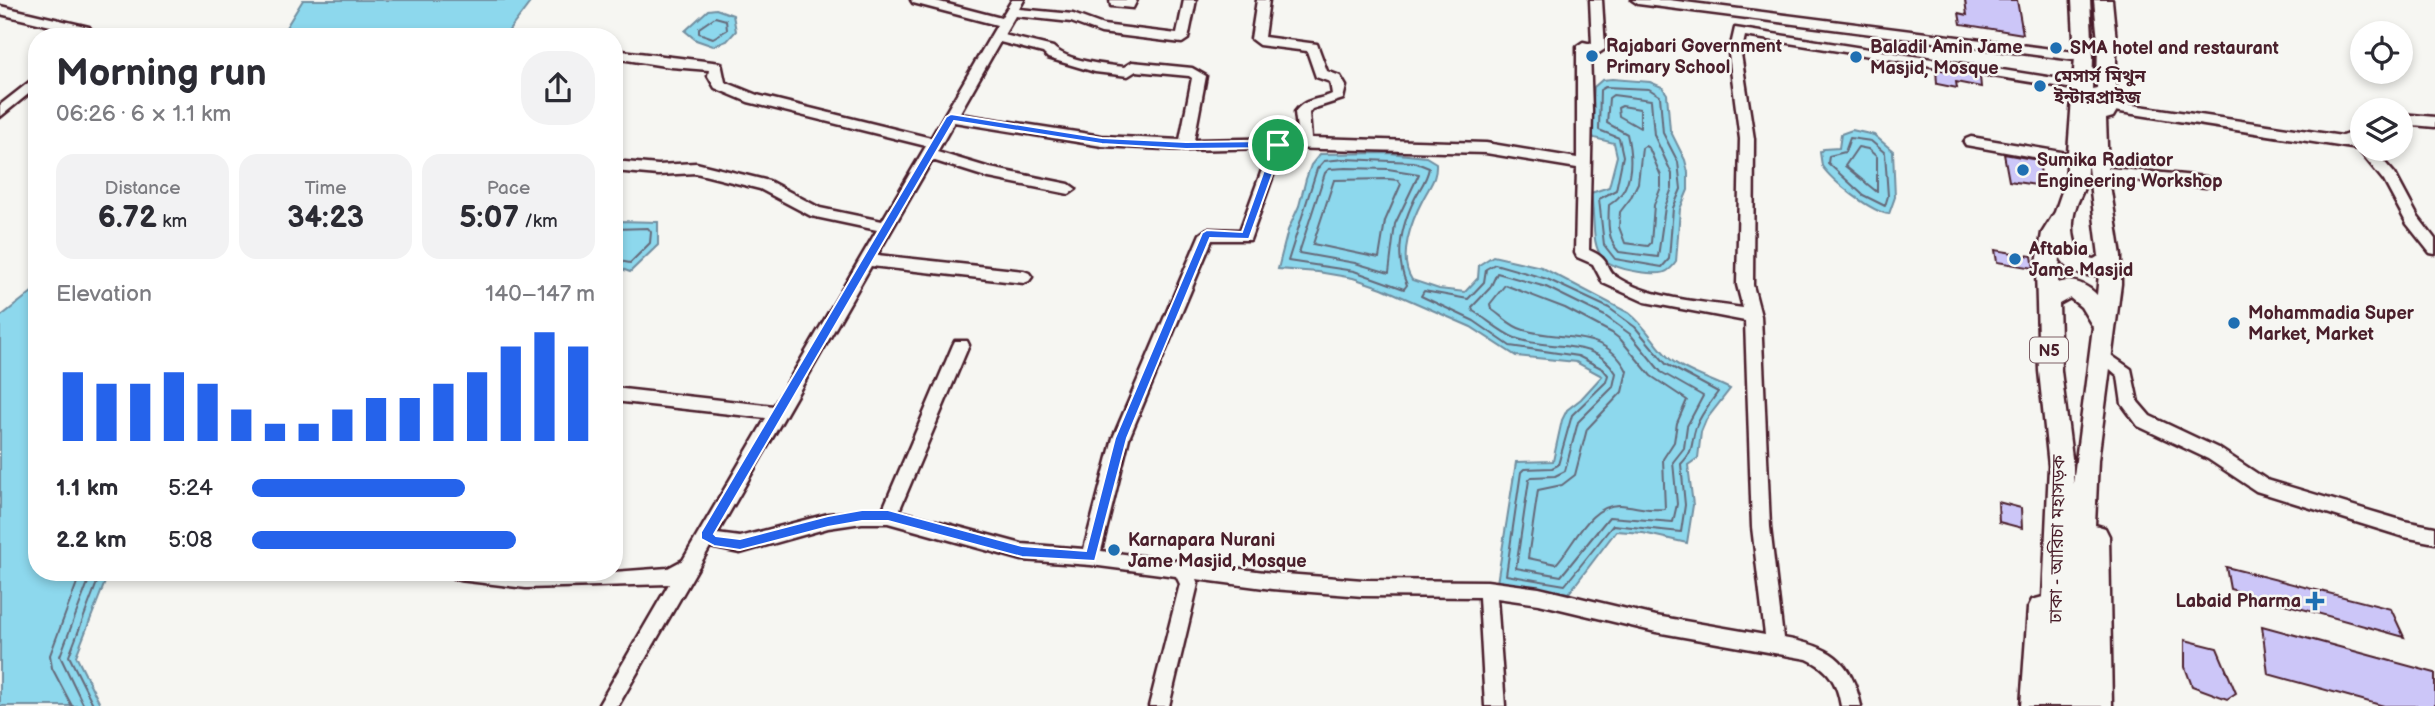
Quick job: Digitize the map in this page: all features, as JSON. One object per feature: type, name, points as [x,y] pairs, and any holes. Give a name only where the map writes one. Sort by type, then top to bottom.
[{"type":"highway","points":[[2071,0],[2075,56],[2074,117],[2080,131]]},
{"type":"highway","name":"ঢাকা - আরিচা মহাসড়ক","points":[[2052,706],[2074,463],[2102,355],[2110,284],[2110,257],[2091,162],[2080,131],[2085,37],[2081,0]]},
{"type":"highway","name":"ঢাকা - আরিচা মহাসড়ক","points":[[2074,706],[2074,463],[2050,371],[2047,302],[2049,250],[2053,233],[2065,212],[2076,180],[2091,162],[2091,0]]},
{"type":"highway","points":[[2091,162],[2106,106],[2107,41],[2103,0]]},
{"type":"highway","points":[[2065,212],[2063,237],[2069,257],[2089,267],[2099,267],[2106,264],[2110,257]]},
{"type":"highway","points":[[2047,302],[2054,293],[2063,290],[2084,294],[2098,311],[2105,329]]},
{"type":"highway","points":[[2035,706],[2047,503],[2074,463],[2096,497],[2098,706]]},
{"type":"street","points":[[917,0],[1073,18],[1112,31],[1182,39],[1190,0]]},
{"type":"street","points":[[1116,0],[1115,3],[1129,5],[1131,0]]},
{"type":"street","points":[[1263,0],[1257,39],[1312,47],[1321,74],[1335,79],[1339,86],[1338,96],[1328,102],[1308,105],[1302,112],[1305,143]]},
{"type":"street","points":[[1596,0],[1600,49],[1583,46],[1583,253],[1598,260],[1608,279],[1650,298],[1753,316]]},
{"type":"street","points":[[1638,0],[2075,56]]},
{"type":"street","points":[[0,10],[76,28]]},
{"type":"street","points":[[608,706],[1011,12]]},
{"type":"street","points":[[1738,14],[1740,31],[1735,54],[1747,138],[1745,285],[1753,316],[1761,527],[1775,645]]},
{"type":"street","points":[[1740,31],[2074,85]]},
{"type":"street","points":[[997,37],[1048,50],[1053,55],[1096,68],[1128,72],[1132,66],[1192,72],[1199,76],[1186,145]]},
{"type":"street","points":[[623,55],[671,63],[716,66],[715,76],[720,85],[753,99],[933,149],[989,173],[1069,189]]},
{"type":"street","points":[[0,112],[28,88]]},
{"type":"street","points":[[2106,106],[2360,144],[2347,139]]},
{"type":"street","points":[[951,117],[1102,141],[1186,145],[1305,143],[1486,148],[1583,164]]},
{"type":"street","points":[[2413,120],[2435,122]]},
{"type":"street","points":[[1971,142],[2091,162],[2164,180],[2206,182]]},
{"type":"street","points":[[1091,557],[1121,438],[1207,233],[1245,236],[1278,145]]},
{"type":"street","points":[[2375,161],[2390,178],[2412,220],[2435,248]]},
{"type":"street","points":[[623,167],[658,170],[696,168],[764,185],[816,212],[887,227]]},
{"type":"street","points":[[867,260],[1024,277]]},
{"type":"street","points":[[888,516],[961,345]]},
{"type":"street","points":[[2102,355],[2125,373],[2130,404],[2144,421],[2214,454],[2249,479],[2262,486],[2366,518],[2435,535]]},
{"type":"street","points":[[623,395],[778,413]]},
{"type":"street","points":[[706,536],[714,541],[740,545],[828,521],[862,516],[888,516],[1022,552],[1091,557],[1272,581],[1363,588],[1487,589],[1539,596],[1656,624],[1808,651],[1826,659],[1847,684],[1851,706]]},
{"type":"street","points":[[623,578],[671,576],[688,566]]},
{"type":"street","points":[[1159,706],[1189,584],[1181,568]]},
{"type":"street","points":[[1487,589],[1495,706]]},
{"type":"water","points":[[303,0],[532,0],[511,28],[286,28]]},
{"type":"water","points":[[716,9],[733,15],[736,31],[727,41],[713,46],[696,40],[685,31],[708,10]]},
{"type":"water","points":[[1602,80],[1650,82],[1662,87],[1667,94],[1670,130],[1685,160],[1688,190],[1680,209],[1676,262],[1664,272],[1648,273],[1613,265],[1603,258],[1595,239],[1591,193],[1609,187],[1617,156],[1614,143],[1594,138],[1591,132],[1594,87]]},
{"type":"water","points":[[1852,130],[1874,135],[1893,151],[1895,197],[1889,214],[1872,208],[1853,195],[1822,166],[1820,152],[1823,149],[1839,148],[1841,134]]},
{"type":"water","points":[[1389,153],[1426,157],[1436,163],[1434,178],[1415,217],[1408,239],[1406,261],[1412,280],[1439,289],[1465,292],[1478,278],[1479,265],[1493,256],[1541,267],[1629,313],[1670,359],[1691,372],[1730,389],[1706,420],[1701,432],[1698,458],[1688,465],[1693,505],[1687,543],[1643,533],[1616,531],[1569,593],[1497,583],[1516,462],[1553,461],[1562,420],[1567,410],[1602,376],[1576,362],[1516,356],[1471,327],[1353,278],[1278,269],[1288,230],[1299,206],[1311,165],[1320,154]]},
{"type":"water","points":[[623,221],[658,222],[658,245],[630,272],[623,269]]},
{"type":"water","points":[[28,295],[28,581],[105,581],[76,656],[101,706],[0,706],[0,317]]},
{"type":"building","points":[[1965,0],[2017,0],[2023,34],[1961,24],[1959,13],[1967,15]]},
{"type":"building","points":[[1936,69],[1980,77],[1981,87],[1956,82],[1957,88],[1937,84]]},
{"type":"building","name":"Sumika Radiator Engineering Workshop","points":[[2004,154],[2038,160],[2044,186],[2009,181]]},
{"type":"building","name":"Aftabia Jame Masjid","points":[[1995,250],[2032,256],[2034,268],[1997,262]]},
{"type":"building","points":[[1998,502],[2021,508],[2022,528],[1999,522]]},
{"type":"building","name":"Labaid Pharma","points":[[2226,567],[2391,609],[2404,637],[2230,589]]},
{"type":"building","points":[[2262,626],[2435,673],[2435,706],[2384,706],[2268,674]]},
{"type":"building","points":[[2185,640],[2217,648],[2236,693],[2227,699],[2192,686],[2185,667]]},
{"type":"place","name":"SMA hotel and restaurant","points":[[2056,48]]},
{"type":"place","name":"Rajabari Government Primary School","points":[[1592,56]]},
{"type":"place","name":"Baladil Amin Jame Masjid, Mosque","points":[[1856,57]]},
{"type":"place","name":"মেসার্স মিথুন ইন্টারপ্রাইজ","points":[[2040,86]]},
{"type":"place","name":"Sumika Radiator Engineering Workshop","points":[[2023,170]]},
{"type":"place","name":"Aftabia Jame Masjid","points":[[2015,259]]},
{"type":"place","name":"Mohammadia Super Market, Market","points":[[2234,323]]},
{"type":"place","name":"Karnapara Nurani Jame Masjid, Mosque","points":[[1114,550]]},
{"type":"place","name":"Labaid Pharma","points":[[2315,601]]},
{"type":"route","points":[[951,117],[986,125],[1102,141],[1278,145],[1245,236],[1207,233],[1121,438],[1091,557],[1022,552],[919,522],[888,516],[862,516],[828,521],[740,545],[714,541],[706,536],[951,117]]}]
